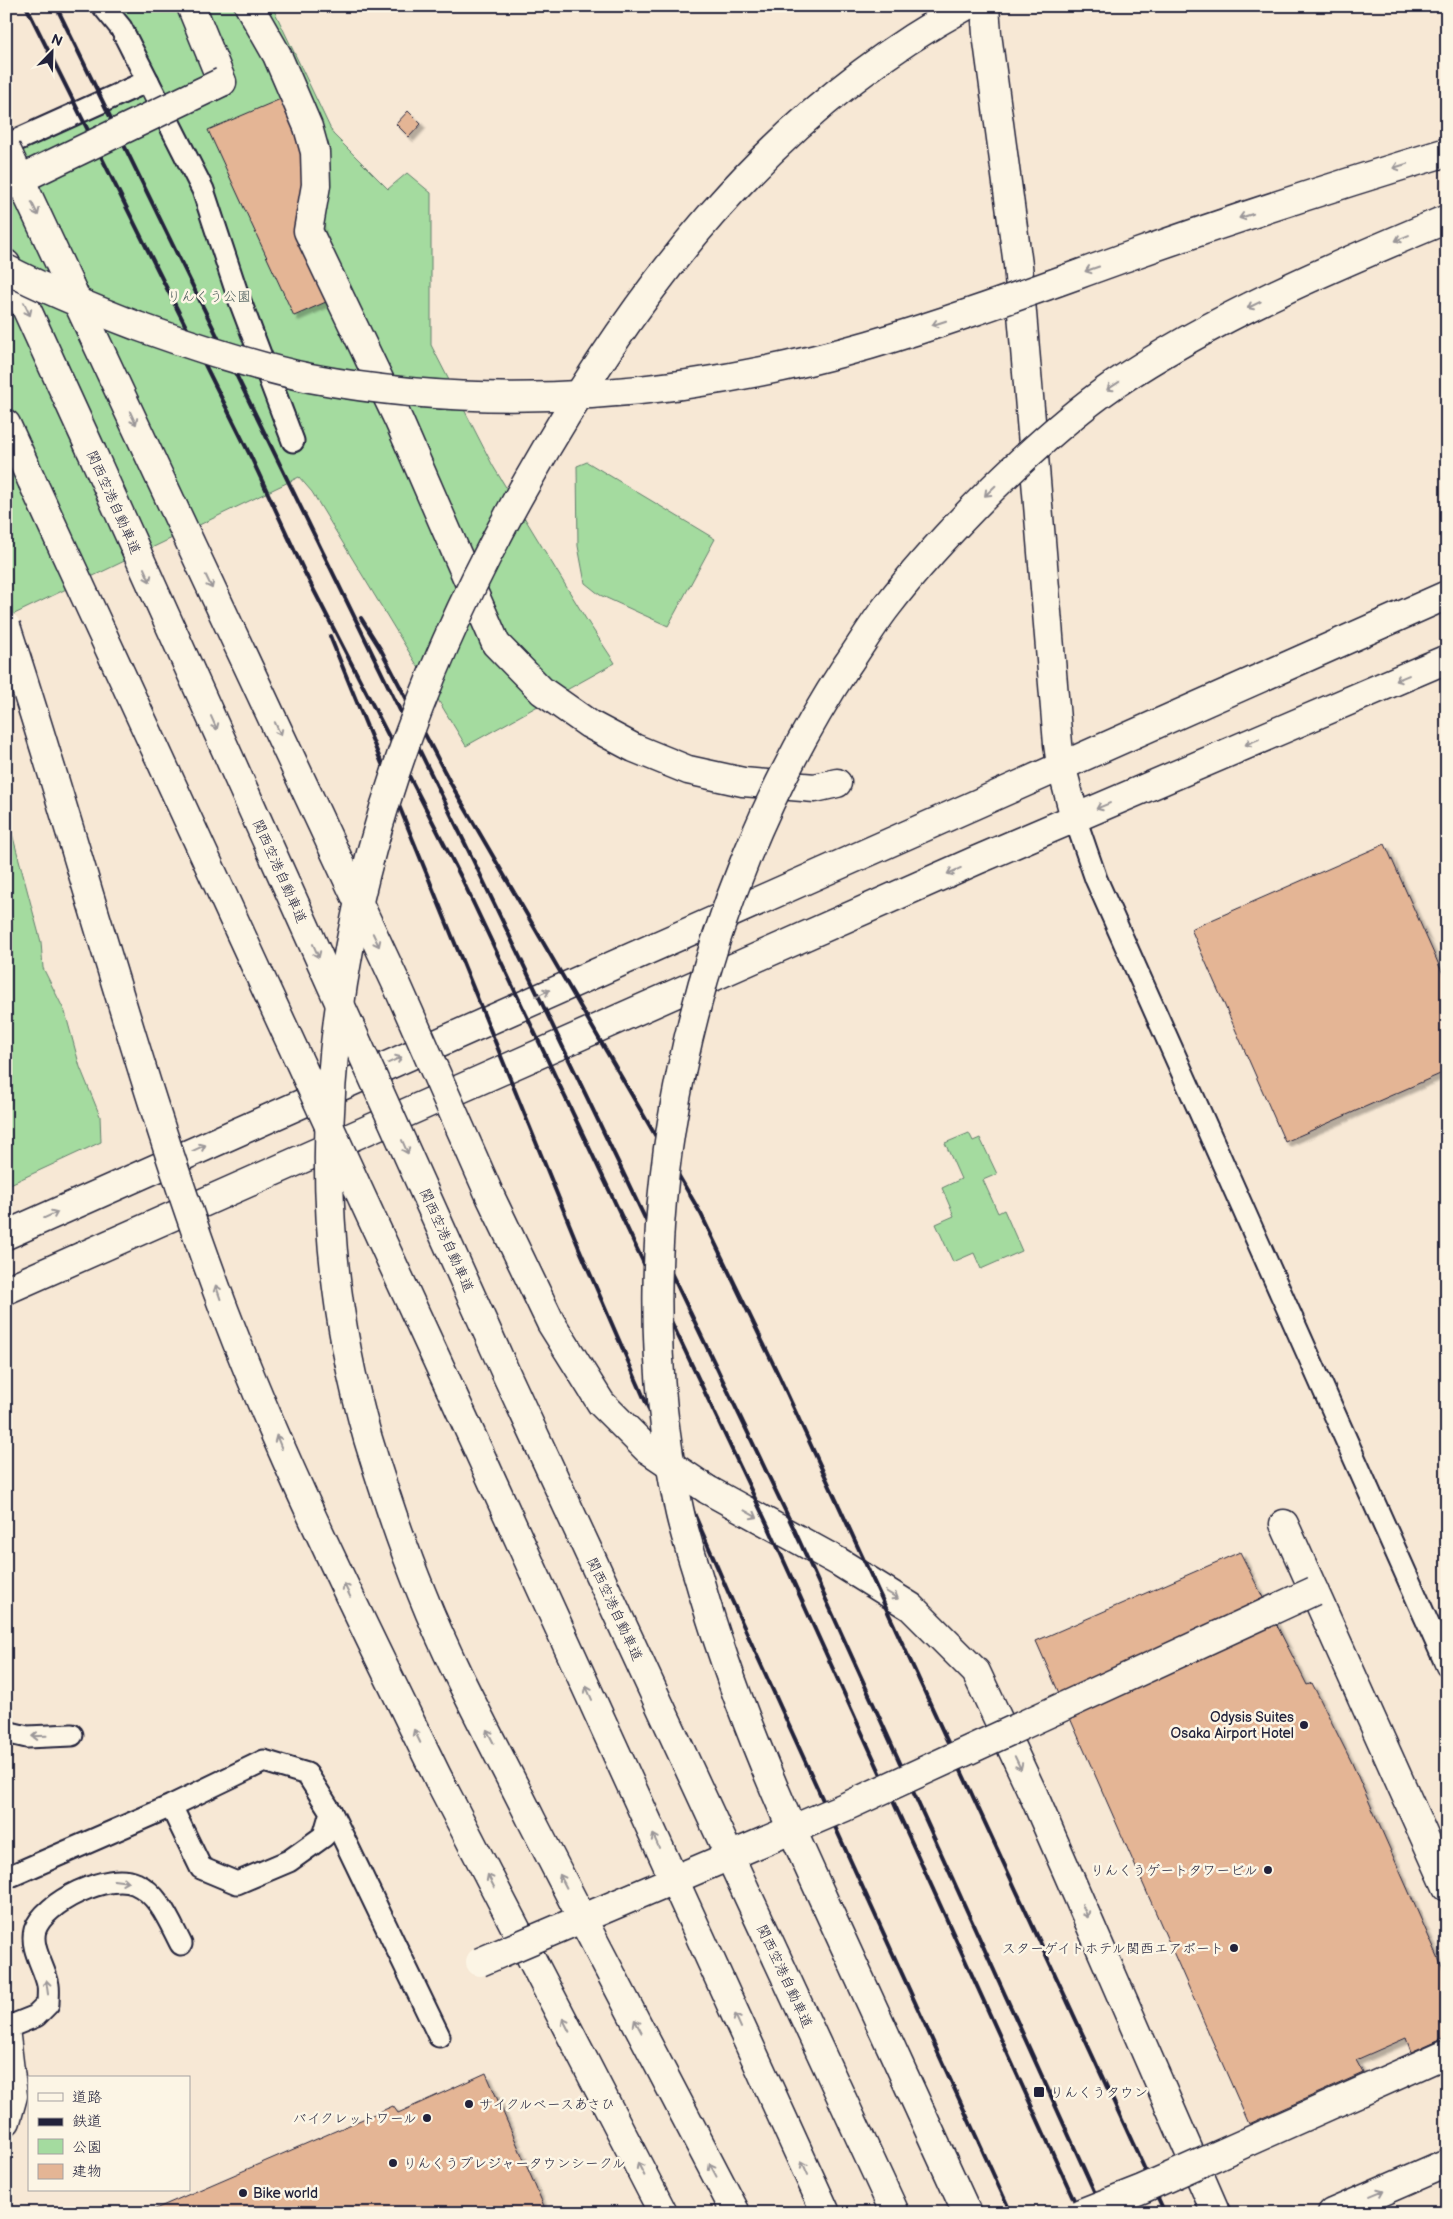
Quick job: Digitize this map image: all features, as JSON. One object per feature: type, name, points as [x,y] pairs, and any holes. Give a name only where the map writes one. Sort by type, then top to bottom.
[{"type":"main road","points":[[6,186],[222,82],[191,6]]},
{"type":"main road","points":[[249,6],[277,56],[308,127],[315,152],[316,186],[308,231],[399,420],[496,644],[542,691],[589,724],[634,748],[688,770],[743,782],[815,788],[837,783]]},
{"type":"main road","points":[[736,2213],[589,1932],[462,1681],[424,1598],[394,1518],[367,1435],[348,1356],[334,1269],[328,1183],[330,1100],[335,1030],[350,942],[369,857],[421,704],[458,611],[500,529],[601,359],[650,288],[715,209],[783,138],[856,76],[966,6]]},
{"type":"main road","points":[[985,6],[987,34],[1018,265],[1061,765],[1074,818]]},
{"type":"main road","points":[[6,150],[385,958],[491,1198],[551,1323],[601,1403],[646,1449],[708,1490],[839,1562],[911,1607],[976,1672],[1034,1796],[1216,2213]]},
{"type":"main road","points":[[6,269],[109,315],[194,346],[308,377],[405,392],[474,396],[605,394],[732,377],[866,346],[939,323],[1172,241],[1447,152]]},
{"type":"main road","points":[[967,2213],[810,1869],[747,1725],[708,1610],[679,1510],[663,1408],[658,1299],[664,1193],[676,1102],[696,1004],[732,896],[773,796],[823,702],[885,608],[954,526],[1026,456],[1108,389],[1201,331],[1314,275],[1447,219]]},
{"type":"main road","name":"関西空港自動車道","points":[[6,264],[508,1378],[895,2213]]},
{"type":"main road","points":[[6,424],[445,1377],[826,2213]]},
{"type":"main road","points":[[6,1235],[604,966],[766,897],[1447,596]]},
{"type":"main road","points":[[6,626],[146,1079],[225,1312],[288,1464],[438,1780],[663,2213]]},
{"type":"main road","points":[[6,1290],[1074,818],[1447,659]]},
{"type":"main road","points":[[1284,1524],[1447,1887]]},
{"type":"main road","points":[[480,1962],[845,1807],[1314,1591]]},
{"type":"main road","points":[[6,2037],[13,2096],[6,2122]]},
{"type":"main road","points":[[1081,2213],[1142,2188],[1447,2053]]},
{"type":"main road","points":[[1332,2213],[1447,2163]]},
{"type":"lane","points":[[103,6],[122,28],[203,190],[238,296],[293,441]]},
{"type":"lane","points":[[6,145],[148,81]]},
{"type":"lane","points":[[1074,818],[1100,888],[1447,1666]]},
{"type":"lane","points":[[6,1732],[27,1737],[72,1735]]},
{"type":"lane","points":[[6,1878],[171,1806],[264,1761],[307,1774],[331,1812],[439,2036]]},
{"type":"lane","points":[[171,1806],[201,1868],[237,1883],[288,1862],[324,1836],[331,1812]]},
{"type":"lane","points":[[6,2028],[36,2016],[48,2004],[48,1985],[37,1953],[35,1930],[50,1908],[85,1889],[114,1880],[136,1884],[158,1902],[181,1944]]},
{"type":"green space","name":"りんくう公園","points":[[115,6],[272,6],[333,134],[388,189],[407,173],[431,193],[431,345],[493,466],[615,663],[466,746],[312,492],[299,477],[6,618],[6,136],[148,71]]},
{"type":"green space","points":[[587,462],[715,539],[668,626],[600,595],[585,583],[578,546],[577,466]]},
{"type":"green space","points":[[6,811],[41,942],[43,968],[65,1012],[80,1067],[100,1116],[101,1142],[6,1186]]},
{"type":"green space","points":[[969,1133],[973,1141],[980,1138],[997,1174],[983,1180],[998,1213],[1004,1210],[1022,1251],[981,1269],[974,1253],[953,1262],[936,1224],[954,1216],[942,1188],[961,1179],[945,1143]]},
{"type":"building","points":[[290,95],[312,184],[335,298],[294,316],[208,130]]},
{"type":"building","points":[[408,111],[421,124],[409,137],[396,124]]},
{"type":"building","points":[[1385,844],[1447,983],[1447,1071],[1285,1142],[1191,929]]},
{"type":"building","name":"りんくうゲートタワービル","points":[[1240,1552],[1307,1685],[1312,1683],[1351,1761],[1447,1978],[1447,2036],[1411,2052],[1406,2038],[1356,2060],[1363,2073],[1249,2124],[1036,1641]]},
{"type":"building","name":"りんくうプレジャータウンシークル","points":[[486,2073],[547,2213],[146,2213],[393,2106],[398,2113]]},
{"type":"railway","points":[[26,6],[251,457],[304,571],[462,879],[769,1528],[1080,2213]]},
{"type":"railway","points":[[56,6],[478,870],[794,1529],[1104,2213]]},
{"type":"railway","points":[[361,618],[381,650],[451,784],[701,1214],[779,1376],[1165,2213]]},
{"type":"railway","points":[[330,636],[579,1248],[729,1594],[1011,2213]]},
{"type":"place","name":"Odysis Suites Osaka Airport Hotel","points":[[1304,1725]]},
{"type":"place","name":"りんくうゲートタワービル","points":[[1268,1870]]},
{"type":"place","name":"スターゲイトホテル関西エアポート","points":[[1234,1948]]},
{"type":"place","name":"りんくうタウン","points":[[1039,2092]]},
{"type":"place","name":"サイクルベースあさひ","points":[[469,2104]]},
{"type":"place","name":"バイクレットワール","points":[[427,2118]]},
{"type":"place","name":"りんくうプレジャータウンシークル","points":[[393,2163]]},
{"type":"place","name":"Bike world","points":[[243,2193]]}]
